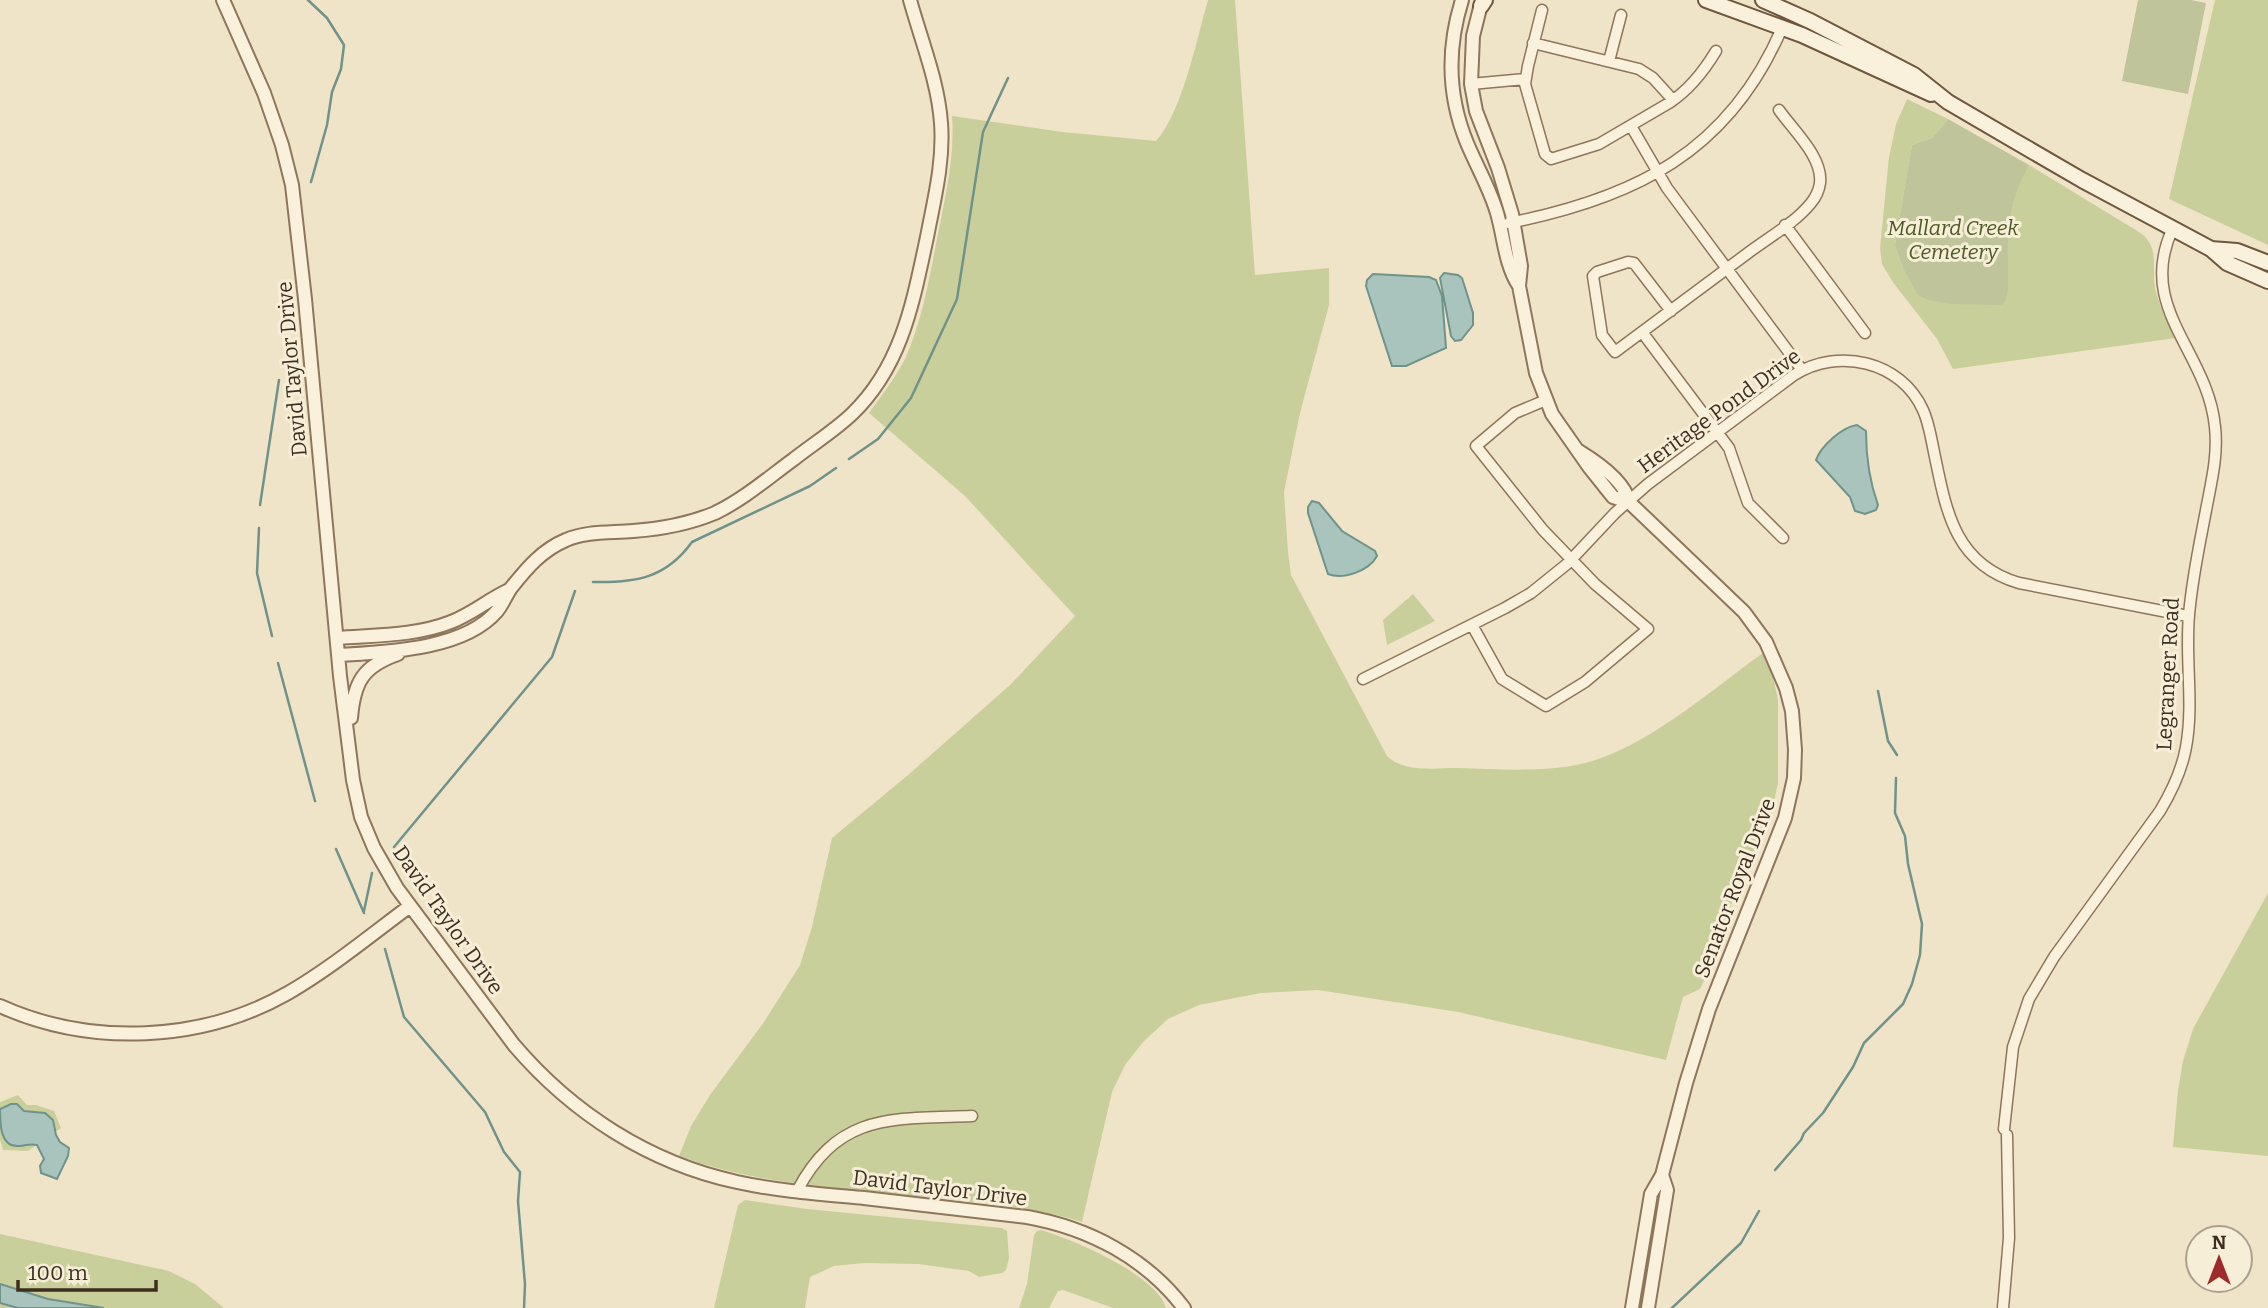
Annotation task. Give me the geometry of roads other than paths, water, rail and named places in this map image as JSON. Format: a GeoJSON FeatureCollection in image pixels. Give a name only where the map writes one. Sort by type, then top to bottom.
{"type":"FeatureCollection","features":[{"type":"Feature","properties":{"kind":"main road"},"geometry":{"type":"LineString","coordinates":[[1706,0],[1854,58],[1948,102],[2081,180],[2211,249],[2227,263],[2268,281]]}},
{"type":"Feature","properties":{"kind":"main road"},"geometry":{"type":"LineString","coordinates":[[1763,0],[1914,75],[1948,102]]}},
{"type":"Feature","properties":{"kind":"main road"},"geometry":{"type":"LineString","coordinates":[[2211,249],[2237,251],[2268,263]]}},
{"type":"Feature","properties":{"kind":"street","name":"David Taylor Drive"},"geometry":{"type":"LineString","coordinates":[[223,0],[264,93],[292,183],[338,655],[356,799],[365,830],[378,857],[410,906],[514,1045],[549,1082],[583,1111],[642,1148],[681,1165],[733,1181],[797,1191],[1027,1217],[1063,1225],[1099,1239],[1132,1259],[1159,1280],[1184,1308]]}},
{"type":"Feature","properties":{"kind":"street"},"geometry":{"type":"LineString","coordinates":[[338,655],[391,651],[454,638],[482,624],[499,609],[509,590],[540,555],[570,538],[586,534],[670,527],[699,519],[728,506],[842,423],[863,403],[878,384],[895,354],[909,318],[942,151],[938,101],[910,0]]}},
{"type":"Feature","properties":{"kind":"street"},"geometry":{"type":"LineString","coordinates":[[1462,0],[1455,23],[1451,56],[1452,90],[1460,123],[1492,199],[1510,267],[1519,286]]}},
{"type":"Feature","properties":{"kind":"street"},"geometry":{"type":"LineString","coordinates":[[1483,2],[1471,50],[1471,84],[1476,111],[1502,178],[1514,222],[1521,266],[1519,286]]}},
{"type":"Feature","properties":{"kind":"street"},"geometry":{"type":"LineString","coordinates":[[1542,10],[1525,79],[1527,95],[1548,159],[1599,144],[1673,100],[1705,69],[1716,51]]}},
{"type":"Feature","properties":{"kind":"street"},"geometry":{"type":"LineString","coordinates":[[1609,61],[1620,15]]}},
{"type":"Feature","properties":{"kind":"street"},"geometry":{"type":"LineString","coordinates":[[1500,225],[1613,195],[1658,174],[1696,146],[1734,109],[1765,64],[1782,28]]}},
{"type":"Feature","properties":{"kind":"street"},"geometry":{"type":"LineString","coordinates":[[1534,43],[1644,71],[1673,100]]}},
{"type":"Feature","properties":{"kind":"street"},"geometry":{"type":"LineString","coordinates":[[1471,84],[1525,79]]}},
{"type":"Feature","properties":{"kind":"street"},"geometry":{"type":"LineString","coordinates":[[1671,311],[1634,263],[1628,262],[1595,274],[1592,281],[1602,335],[1615,352],[1671,311],[1785,225],[1814,200],[1819,189],[1820,176],[1813,157],[1779,110]]}},
{"type":"Feature","properties":{"kind":"street"},"geometry":{"type":"LineString","coordinates":[[1631,126],[1658,174],[1802,370]]}},
{"type":"Feature","properties":{"kind":"street"},"geometry":{"type":"LineString","coordinates":[[1785,225],[1865,332]]}},
{"type":"Feature","properties":{"kind":"street","name":"Legranger Road"},"geometry":{"type":"LineString","coordinates":[[2003,1308],[2009,1238],[2006,1132],[2013,1047],[2029,999],[2058,951],[2156,817],[2173,789],[2182,763],[2189,721],[2188,617],[2195,564],[2214,469],[2216,440],[2213,407],[2207,388],[2173,321],[2162,291],[2162,259],[2173,228]]}},
{"type":"Feature","properties":{"kind":"street","name":"Senator Royal Drive"},"geometry":{"type":"LineString","coordinates":[[1519,286],[1536,373],[1560,426],[1579,451],[1622,487],[1629,502],[1736,604],[1758,631],[1772,652],[1792,711],[1795,739],[1794,778],[1785,818],[1702,1031],[1662,1175],[1651,1194],[1632,1308]]}},
{"type":"Feature","properties":{"kind":"street"},"geometry":{"type":"LineString","coordinates":[[1642,332],[1733,456],[1748,503],[1783,538]]}},
{"type":"Feature","properties":{"kind":"street","name":"Heritage Pond Drive"},"geometry":{"type":"LineString","coordinates":[[1363,679],[1531,593],[1571,560],[1615,513],[1717,432],[1802,370],[1821,362],[1852,360],[1882,369],[1908,388],[1920,403],[1927,420],[1951,523],[1968,550],[1991,571],[2020,583],[2188,617]]}},
{"type":"Feature","properties":{"kind":"street"},"geometry":{"type":"LineString","coordinates":[[1472,625],[1495,669],[1506,682],[1546,706],[1612,661],[1648,629],[1602,591],[1571,560],[1543,530],[1476,446],[1515,413],[1546,400]]}},
{"type":"Feature","properties":{"kind":"street"},"geometry":{"type":"LineString","coordinates":[[337,638],[440,626],[461,618],[509,590]]}},
{"type":"Feature","properties":{"kind":"street"},"geometry":{"type":"LineString","coordinates":[[350,746],[353,699],[362,676],[384,659],[426,645]]}},
{"type":"Feature","properties":{"kind":"street"},"geometry":{"type":"LineString","coordinates":[[0,1006],[38,1020],[93,1032],[141,1034],[184,1030],[213,1023],[245,1013],[289,993],[410,906]]}},
{"type":"Feature","properties":{"kind":"street"},"geometry":{"type":"LineString","coordinates":[[797,1191],[822,1152],[860,1129],[891,1120],[972,1116]]}},
{"type":"Feature","properties":{"kind":"street","name":"Senator Royal Drive"},"geometry":{"type":"LineString","coordinates":[[1648,1308],[1667,1190],[1662,1175]]}},
{"type":"Feature","properties":{"kind":"water"},"geometry":{"type":"Polygon","coordinates":[[[1444,273],[1462,278],[1473,313],[1473,325],[1461,340],[1455,341],[1451,336],[1440,278],[1444,273]]]}},
{"type":"Feature","properties":{"kind":"water"},"geometry":{"type":"Polygon","coordinates":[[[1373,274],[1429,277],[1436,280],[1442,296],[1446,348],[1406,366],[1392,366],[1366,286],[1367,280],[1373,274]]]}},
{"type":"Feature","properties":{"kind":"water"},"geometry":{"type":"Polygon","coordinates":[[[1857,425],[1866,431],[1869,469],[1878,505],[1876,510],[1865,514],[1855,511],[1850,497],[1816,460],[1833,438],[1845,429],[1857,425]]]}},
{"type":"Feature","properties":{"kind":"water"},"geometry":{"type":"Polygon","coordinates":[[[1312,501],[1319,503],[1342,531],[1375,551],[1377,556],[1368,566],[1348,575],[1328,574],[1308,513],[1312,501]]]}},
{"type":"Feature","properties":{"kind":"water"},"geometry":{"type":"Polygon","coordinates":[[[17,1104],[24,1111],[45,1113],[53,1120],[60,1142],[69,1148],[57,1179],[41,1173],[40,1166],[44,1159],[37,1145],[13,1146],[5,1139],[2,1134],[0,1109],[17,1104]]]}},
{"type":"Feature","properties":{"kind":"water"},"geometry":{"type":"Polygon","coordinates":[[[0,1284],[48,1299],[104,1308],[18,1308],[0,1303],[0,1284]]]}},
{"type":"Feature","properties":{"kind":"waterway"},"geometry":{"type":"LineString","coordinates":[[308,0],[327,18],[344,45],[341,69],[332,92],[327,125],[311,182]]}},
{"type":"Feature","properties":{"kind":"waterway"},"geometry":{"type":"LineString","coordinates":[[849,459],[878,439],[911,398],[957,299],[983,132],[1008,78]]}},
{"type":"Feature","properties":{"kind":"waterway"},"geometry":{"type":"LineString","coordinates":[[260,505],[279,380]]}},
{"type":"Feature","properties":{"kind":"waterway"},"geometry":{"type":"LineString","coordinates":[[593,582],[636,579],[661,571],[672,564],[692,542],[810,486],[836,468]]}},
{"type":"Feature","properties":{"kind":"waterway"},"geometry":{"type":"LineString","coordinates":[[259,528],[257,573],[272,636]]}},
{"type":"Feature","properties":{"kind":"waterway"},"geometry":{"type":"LineString","coordinates":[[394,847],[552,657],[575,591]]}},
{"type":"Feature","properties":{"kind":"waterway"},"geometry":{"type":"LineString","coordinates":[[278,663],[315,801]]}},
{"type":"Feature","properties":{"kind":"waterway"},"geometry":{"type":"LineString","coordinates":[[1878,691],[1888,741],[1897,755]]}},
{"type":"Feature","properties":{"kind":"waterway"},"geometry":{"type":"LineString","coordinates":[[1775,1170],[1823,1113],[1853,1067],[1864,1043],[1903,1004],[1912,984],[1920,955],[1922,924],[1908,864],[1905,836],[1895,813],[1896,778]]}},
{"type":"Feature","properties":{"kind":"waterway"},"geometry":{"type":"LineString","coordinates":[[336,849],[364,913]]}},
{"type":"Feature","properties":{"kind":"waterway"},"geometry":{"type":"LineString","coordinates":[[364,911],[372,873]]}},
{"type":"Feature","properties":{"kind":"waterway"},"geometry":{"type":"LineString","coordinates":[[385,949],[404,1017],[485,1112],[504,1152],[520,1172],[518,1201],[525,1284],[524,1308]]}},
{"type":"Feature","properties":{"kind":"waterway"},"geometry":{"type":"LineString","coordinates":[[1672,1308],[1741,1243],[1759,1211]]}},
{"type":"Feature","properties":{"kind":"park label","name":"Mallard Creek Cemetery"},"geometry":{"type":"Point","coordinates":[1953,240]}}]}
